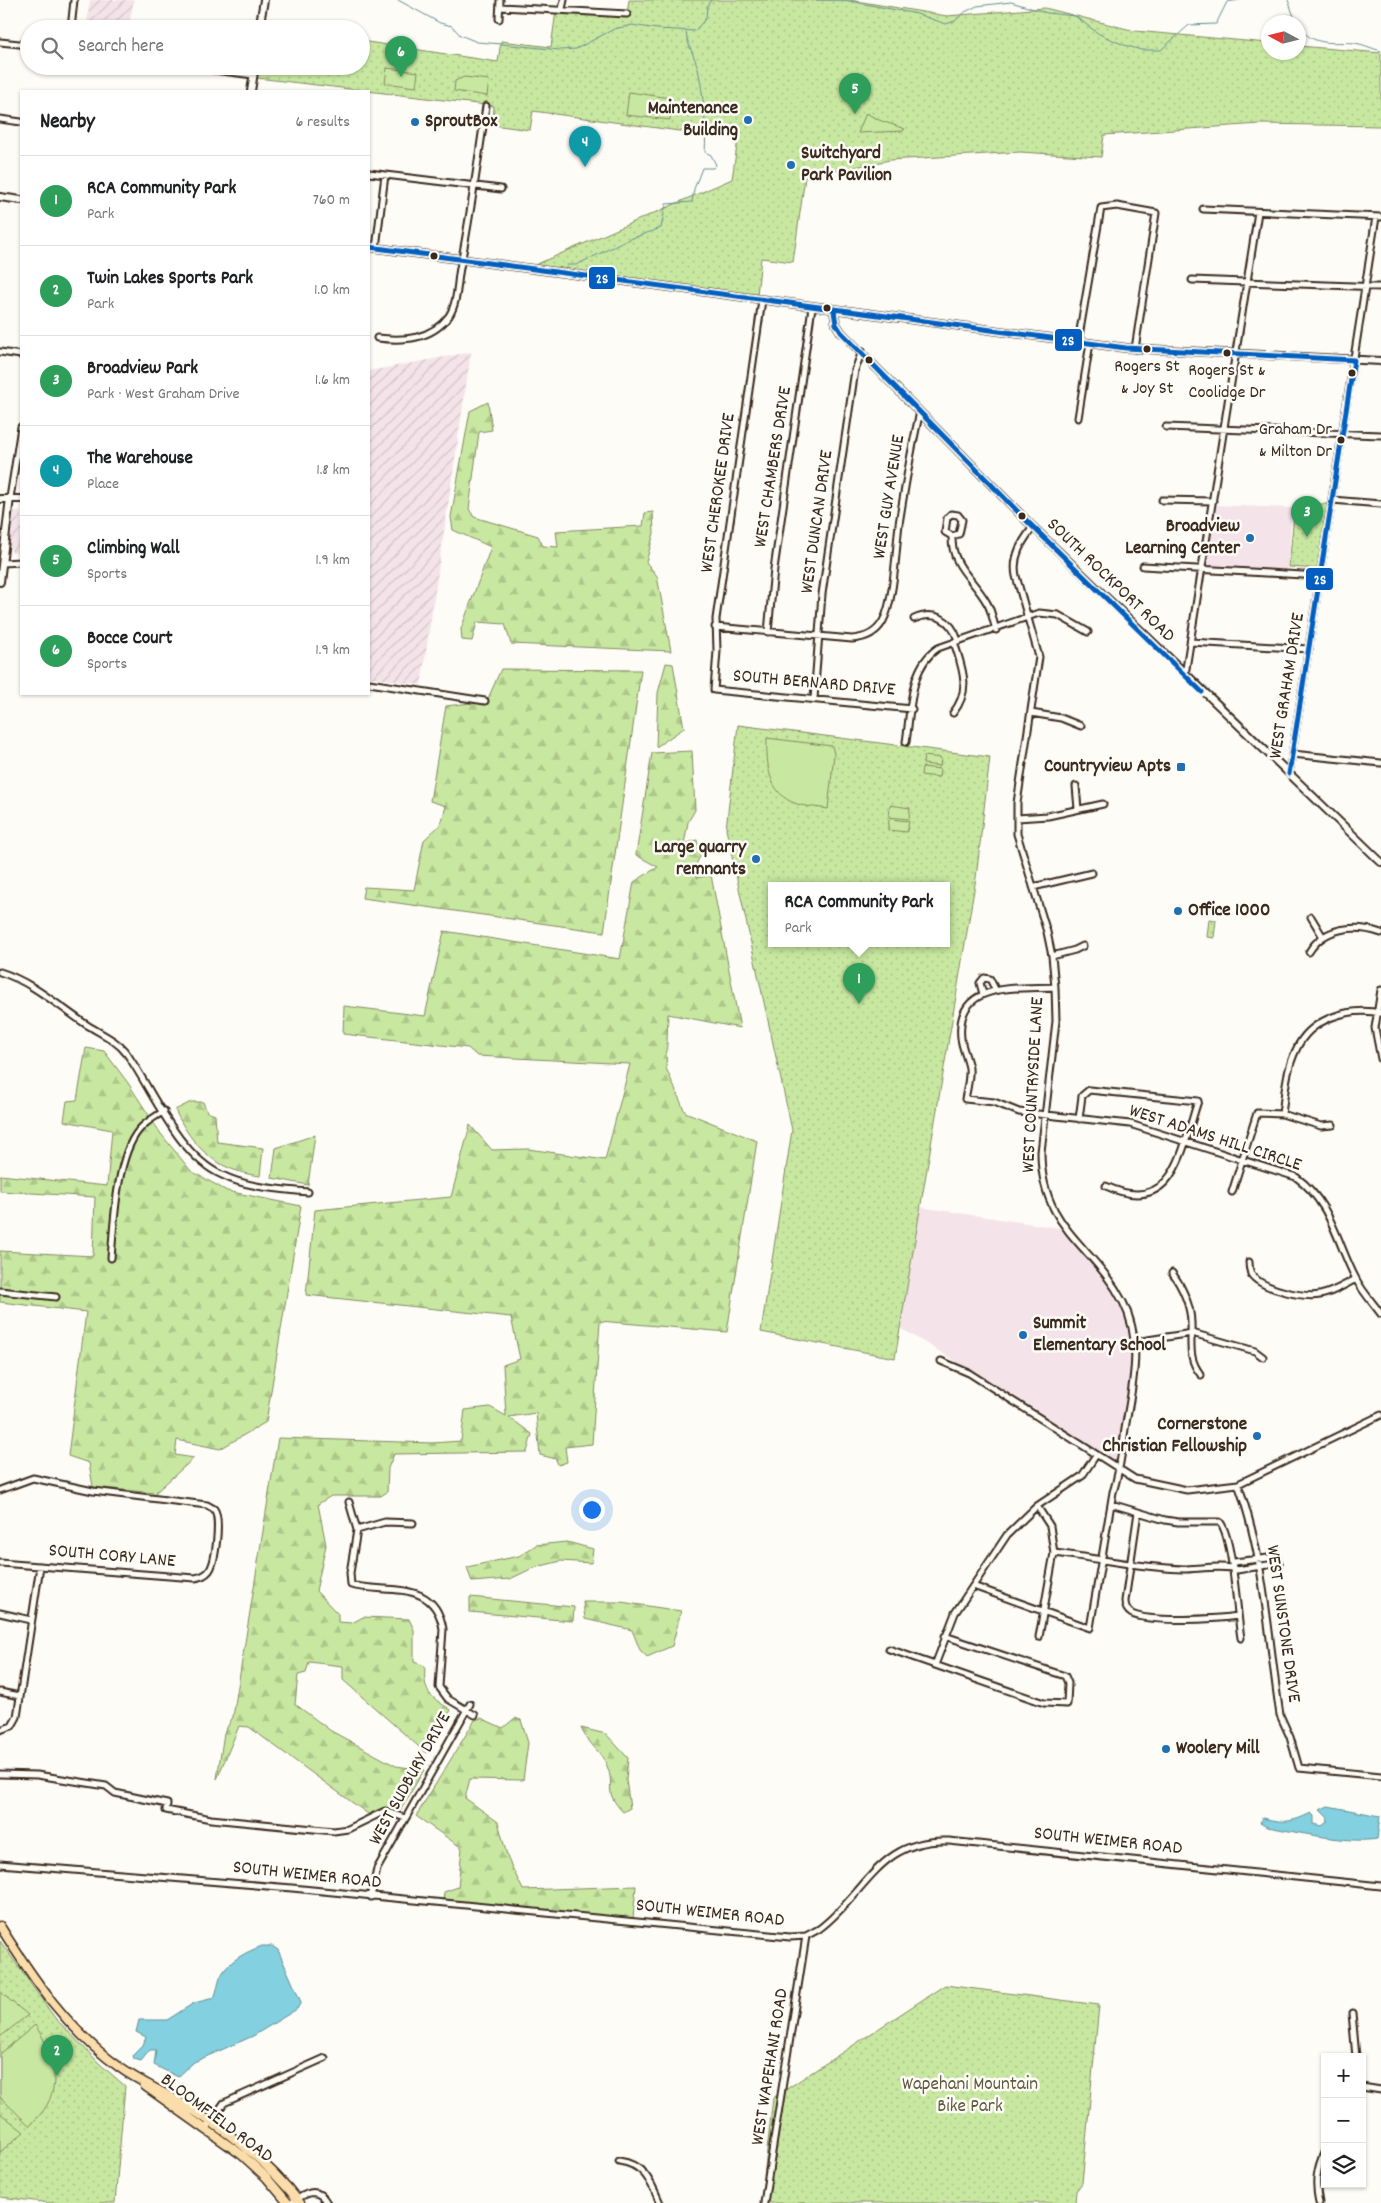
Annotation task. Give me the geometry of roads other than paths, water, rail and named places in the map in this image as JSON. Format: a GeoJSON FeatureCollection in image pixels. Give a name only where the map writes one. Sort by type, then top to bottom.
{"type":"FeatureCollection","features":[{"type":"Feature","properties":{"kind":"main road","name":"BLOOMFIELD ROAD"},"geometry":{"type":"LineString","coordinates":[[0,1926],[33,1977],[68,2021],[106,2057],[144,2084],[162,2092],[210,2122],[262,2160],[294,2202]]}},
{"type":"Feature","properties":{"kind":"main road","name":"BLOOMFIELD ROAD"},"geometry":{"type":"LineString","coordinates":[[144,2084],[146,2088],[250,2162],[294,2202]]}},
{"type":"Feature","properties":{"kind":"street"},"geometry":{"type":"LineString","coordinates":[[72,20],[74,0]]}},
{"type":"Feature","properties":{"kind":"street"},"geometry":{"type":"LineString","coordinates":[[261,20],[264,0]]}},
{"type":"Feature","properties":{"kind":"street"},"geometry":{"type":"LineString","coordinates":[[499,19],[500,0]]}},
{"type":"Feature","properties":{"kind":"street"},"geometry":{"type":"LineString","coordinates":[[562,9],[564,0]]}},
{"type":"Feature","properties":{"kind":"street"},"geometry":{"type":"LineString","coordinates":[[500,7],[627,14]]}},
{"type":"Feature","properties":{"kind":"street"},"geometry":{"type":"LineString","coordinates":[[0,42],[20,44]]}},
{"type":"Feature","properties":{"kind":"street"},"geometry":{"type":"LineString","coordinates":[[251,90],[253,75]]}},
{"type":"Feature","properties":{"kind":"street"},"geometry":{"type":"LineString","coordinates":[[377,338],[404,340],[422,336],[435,329],[449,315],[455,302],[486,106]]}},
{"type":"Feature","properties":{"kind":"street"},"geometry":{"type":"LineString","coordinates":[[0,119],[20,122]]}},
{"type":"Feature","properties":{"kind":"street"},"geometry":{"type":"LineString","coordinates":[[370,173],[501,189]]}},
{"type":"Feature","properties":{"kind":"street"},"geometry":{"type":"LineString","coordinates":[[385,175],[372,248],[834,311],[1135,349],[1381,361]]}},
{"type":"Feature","properties":{"kind":"street"},"geometry":{"type":"LineString","coordinates":[[0,197],[20,200]]}},
{"type":"Feature","properties":{"kind":"street"},"geometry":{"type":"LineString","coordinates":[[1078,342],[1101,208],[1117,206],[1156,213],[1135,349]]}},
{"type":"Feature","properties":{"kind":"street"},"geometry":{"type":"LineString","coordinates":[[1203,209],[1379,217]]}},
{"type":"Feature","properties":{"kind":"street"},"geometry":{"type":"LineString","coordinates":[[1185,675],[1258,212]]}},
{"type":"Feature","properties":{"kind":"street","name":"WEST GRAHAM DRIVE"},"geometry":{"type":"LineString","coordinates":[[1289,774],[1354,360],[1379,217]]}},
{"type":"Feature","properties":{"kind":"street"},"geometry":{"type":"LineString","coordinates":[[1192,280],[1381,287]]}},
{"type":"Feature","properties":{"kind":"street","name":"WEST CHEROKEE DRIVE"},"geometry":{"type":"LineString","coordinates":[[714,690],[717,651],[715,627],[762,300]]}},
{"type":"Feature","properties":{"kind":"street","name":"WEST CHAMBERS DRIVE"},"geometry":{"type":"LineString","coordinates":[[768,632],[777,543],[812,308]]}},
{"type":"Feature","properties":{"kind":"street","name":"SOUTH ROCKPORT ROAD"},"geometry":{"type":"LineString","coordinates":[[834,311],[838,328],[1032,526],[1381,862]]}},
{"type":"Feature","properties":{"kind":"street"},"geometry":{"type":"LineString","coordinates":[[1078,418],[1090,343]]}},
{"type":"Feature","properties":{"kind":"street","name":"WEST DUNCAN DRIVE"},"geometry":{"type":"LineString","coordinates":[[814,699],[823,584],[855,370],[862,351]]}},
{"type":"Feature","properties":{"kind":"street"},"geometry":{"type":"LineString","coordinates":[[0,352],[20,355]]}},
{"type":"Feature","properties":{"kind":"street","name":"WEST GUY AVENUE"},"geometry":{"type":"LineString","coordinates":[[715,627],[852,639],[862,638],[873,633],[884,620],[891,588],[899,524],[921,411]]}},
{"type":"Feature","properties":{"kind":"street"},"geometry":{"type":"LineString","coordinates":[[1166,427],[1381,435]]}},
{"type":"Feature","properties":{"kind":"street"},"geometry":{"type":"LineString","coordinates":[[0,582],[20,433]]}},
{"type":"Feature","properties":{"kind":"street"},"geometry":{"type":"LineString","coordinates":[[0,499],[20,499]]}},
{"type":"Feature","properties":{"kind":"street"},"geometry":{"type":"LineString","coordinates":[[1162,500],[1213,501]]}},
{"type":"Feature","properties":{"kind":"street"},"geometry":{"type":"LineString","coordinates":[[1332,500],[1381,504]]}},
{"type":"Feature","properties":{"kind":"street"},"geometry":{"type":"LineString","coordinates":[[951,514],[958,515],[962,520],[959,534],[952,536],[948,535],[945,530],[946,518],[951,514]]}},
{"type":"Feature","properties":{"kind":"street","name":"WEST COUNTRYSIDE LANE"},"geometry":{"type":"LineString","coordinates":[[1032,526],[1019,548],[1015,568],[1038,657],[1017,818],[1022,854],[1048,932],[1055,987],[1056,1021],[1041,1162],[1043,1180],[1051,1205],[1064,1226],[1117,1292],[1131,1320],[1135,1342],[1134,1371],[1120,1471],[1111,1504],[1090,1628],[1044,1613]]}},
{"type":"Feature","properties":{"kind":"street"},"geometry":{"type":"LineString","coordinates":[[952,536],[956,562],[988,604],[996,630]]}},
{"type":"Feature","properties":{"kind":"street"},"geometry":{"type":"LineString","coordinates":[[2,562],[20,562]]}},
{"type":"Feature","properties":{"kind":"street"},"geometry":{"type":"LineString","coordinates":[[1143,566],[1202,571],[1320,576]]}},
{"type":"Feature","properties":{"kind":"street"},"geometry":{"type":"LineString","coordinates":[[906,742],[917,675],[922,664],[933,652],[956,641],[996,630],[1039,613],[1054,614],[1068,619],[1088,632]]}},
{"type":"Feature","properties":{"kind":"street"},"geometry":{"type":"LineString","coordinates":[[914,619],[926,615],[941,618],[951,626],[964,673],[965,688],[961,702],[953,713]]}},
{"type":"Feature","properties":{"kind":"street"},"geometry":{"type":"LineString","coordinates":[[1191,642],[1308,649]]}},
{"type":"Feature","properties":{"kind":"street"},"geometry":{"type":"LineString","coordinates":[[370,683],[485,701]]}},
{"type":"Feature","properties":{"kind":"street","name":"SOUTH BERNARD DRIVE"},"geometry":{"type":"LineString","coordinates":[[714,690],[912,709]]}},
{"type":"Feature","properties":{"kind":"street"},"geometry":{"type":"LineString","coordinates":[[1031,713],[1061,718],[1081,726]]}},
{"type":"Feature","properties":{"kind":"street"},"geometry":{"type":"LineString","coordinates":[[1292,754],[1381,763]]}},
{"type":"Feature","properties":{"kind":"street"},"geometry":{"type":"LineString","coordinates":[[1076,786],[1078,810]]}},
{"type":"Feature","properties":{"kind":"street"},"geometry":{"type":"LineString","coordinates":[[1017,818],[1048,816],[1103,804]]}},
{"type":"Feature","properties":{"kind":"street"},"geometry":{"type":"LineString","coordinates":[[1033,886],[1092,873]]}},
{"type":"Feature","properties":{"kind":"street"},"geometry":{"type":"LineString","coordinates":[[1311,917],[1323,936]]}},
{"type":"Feature","properties":{"kind":"street"},"geometry":{"type":"LineString","coordinates":[[1309,952],[1323,936],[1339,930],[1358,927],[1381,933]]}},
{"type":"Feature","properties":{"kind":"street"},"geometry":{"type":"LineString","coordinates":[[1052,956],[1083,946]]}},
{"type":"Feature","properties":{"kind":"street"},"geometry":{"type":"LineString","coordinates":[[0,972],[42,992],[90,1027],[112,1039],[125,1052],[181,1140],[194,1154],[221,1175],[242,1183],[308,1192]]}},
{"type":"Feature","properties":{"kind":"street"},"geometry":{"type":"LineString","coordinates":[[995,989],[992,981],[984,978],[980,983],[983,994],[995,989],[1055,987]]}},
{"type":"Feature","properties":{"kind":"street"},"geometry":{"type":"LineString","coordinates":[[1381,990],[1375,1035],[1381,1059]]}},
{"type":"Feature","properties":{"kind":"street","name":"WEST ADAMS HILL CIRCLE"},"geometry":{"type":"LineString","coordinates":[[983,994],[969,1006],[961,1026],[961,1040],[969,1071],[965,1099],[994,1102],[1015,1112],[1130,1124],[1296,1177],[1308,1185],[1321,1201],[1356,1279],[1380,1311]]}},
{"type":"Feature","properties":{"kind":"street"},"geometry":{"type":"LineString","coordinates":[[1282,1114],[1289,1069],[1296,1048],[1313,1028],[1336,1014],[1361,1011],[1379,1013]]}},
{"type":"Feature","properties":{"kind":"street"},"geometry":{"type":"LineString","coordinates":[[1079,1119],[1082,1096],[1089,1090],[1198,1101],[1172,1176],[1159,1189],[1152,1192],[1129,1192],[1106,1186]]}},
{"type":"Feature","properties":{"kind":"street"},"geometry":{"type":"LineString","coordinates":[[111,1258],[117,1198],[130,1145],[140,1128],[164,1111]]}},
{"type":"Feature","properties":{"kind":"street"},"geometry":{"type":"LineString","coordinates":[[1232,1192],[1252,1123],[1257,1113],[1282,1114],[1321,1126],[1333,1125]]}},
{"type":"Feature","properties":{"kind":"street"},"geometry":{"type":"LineString","coordinates":[[1249,1262],[1251,1273],[1257,1280],[1269,1286],[1301,1296],[1322,1295],[1356,1279]]}},
{"type":"Feature","properties":{"kind":"street"},"geometry":{"type":"LineString","coordinates":[[1172,1273],[1180,1282],[1190,1311],[1192,1363],[1201,1375]]}},
{"type":"Feature","properties":{"kind":"street"},"geometry":{"type":"LineString","coordinates":[[0,1291],[56,1297]]}},
{"type":"Feature","properties":{"kind":"street"},"geometry":{"type":"LineString","coordinates":[[1135,1342],[1192,1333],[1255,1351],[1263,1357]]}},
{"type":"Feature","properties":{"kind":"street"},"geometry":{"type":"LineString","coordinates":[[941,1361],[970,1373],[1135,1479],[1151,1484],[1188,1490],[1238,1484],[1381,1415]]}},
{"type":"Feature","properties":{"kind":"street"},"geometry":{"type":"LineString","coordinates":[[934,1665],[955,1614],[1007,1535],[1037,1506],[1082,1476],[1096,1455]]}},
{"type":"Feature","properties":{"kind":"street","name":"SOUTH CORY LANE"},"geometry":{"type":"LineString","coordinates":[[0,1490],[33,1478],[93,1491],[207,1505],[214,1509],[218,1519],[212,1562],[209,1571],[203,1576],[191,1578],[0,1563]]}},
{"type":"Feature","properties":{"kind":"street","name":"WEST SUNSTONE DRIVE"},"geometry":{"type":"LineString","coordinates":[[1238,1484],[1251,1522],[1260,1566],[1280,1715],[1290,1737],[1299,1768],[1381,1776]]}},
{"type":"Feature","properties":{"kind":"street"},"geometry":{"type":"LineString","coordinates":[[349,1502],[357,1530],[350,1573],[351,1584],[363,1588],[405,1589],[433,1605],[442,1620],[443,1629],[440,1687],[448,1699],[476,1715]]}},
{"type":"Feature","properties":{"kind":"street"},"geometry":{"type":"LineString","coordinates":[[1111,1504],[1178,1522],[1220,1522],[1224,1527],[1241,1638]]}},
{"type":"Feature","properties":{"kind":"street"},"geometry":{"type":"LineString","coordinates":[[1037,1506],[1050,1526],[1054,1553],[1039,1637]]}},
{"type":"Feature","properties":{"kind":"street"},"geometry":{"type":"LineString","coordinates":[[1138,1512],[1126,1607],[1134,1614],[1168,1619],[1197,1620],[1238,1616]]}},
{"type":"Feature","properties":{"kind":"street"},"geometry":{"type":"LineString","coordinates":[[357,1530],[385,1522],[414,1523]]}},
{"type":"Feature","properties":{"kind":"street"},"geometry":{"type":"LineString","coordinates":[[1054,1553],[1164,1568],[1202,1569],[1231,1567],[1236,1570],[1260,1566],[1278,1560],[1234,1562],[1231,1567]]}},
{"type":"Feature","properties":{"kind":"street"},"geometry":{"type":"LineString","coordinates":[[0,1730],[12,1726],[17,1720],[40,1566]]}},
{"type":"Feature","properties":{"kind":"street"},"geometry":{"type":"LineString","coordinates":[[972,1586],[1044,1613]]}},
{"type":"Feature","properties":{"kind":"street"},"geometry":{"type":"LineString","coordinates":[[0,1613],[31,1620]]}},
{"type":"Feature","properties":{"kind":"street"},"geometry":{"type":"LineString","coordinates":[[889,1648],[1037,1701],[1067,1704],[1068,1683],[1065,1676],[945,1636]]}},
{"type":"Feature","properties":{"kind":"street"},"geometry":{"type":"LineString","coordinates":[[0,1692],[20,1696]]}},
{"type":"Feature","properties":{"kind":"street","name":"WEST SUDBURY DRIVE"},"geometry":{"type":"LineString","coordinates":[[371,1897],[377,1869],[470,1704]]}},
{"type":"Feature","properties":{"kind":"street"},"geometry":{"type":"LineString","coordinates":[[0,1774],[37,1775],[106,1786],[115,1793],[167,1804],[166,1810],[211,1819],[334,1831],[348,1829],[384,1811],[405,1818]]}},
{"type":"Feature","properties":{"kind":"street","name":"SOUTH WEIMER ROAD"},"geometry":{"type":"LineString","coordinates":[[0,1864],[292,1888],[785,1937],[806,1936],[824,1925],[890,1857],[908,1847],[926,1841],[959,1842],[1381,1886]]}},
{"type":"Feature","properties":{"kind":"street","name":"WEST WAPEHANI ROAD"},"geometry":{"type":"LineString","coordinates":[[764,2203],[806,1936]]}},
{"type":"Feature","properties":{"kind":"street"},"geometry":{"type":"LineString","coordinates":[[1352,2014],[1356,2053]]}},
{"type":"Feature","properties":{"kind":"street"},"geometry":{"type":"LineString","coordinates":[[205,2129],[224,2103],[325,2058]]}},
{"type":"Feature","properties":{"kind":"street"},"geometry":{"type":"LineString","coordinates":[[1366,2088],[1381,2090]]}},
{"type":"Feature","properties":{"kind":"street"},"geometry":{"type":"LineString","coordinates":[[1319,2203],[1316,2178],[1321,2159]]}},
{"type":"Feature","properties":{"kind":"street"},"geometry":{"type":"LineString","coordinates":[[619,2161],[631,2163],[643,2171],[660,2203]]}},
{"type":"Feature","properties":{"kind":"street"},"geometry":{"type":"LineString","coordinates":[[294,2202],[314,2192],[323,2196],[327,2203]]}},
{"type":"Feature","properties":{"kind":"water"},"geometry":{"type":"Polygon","coordinates":[[[1328,1806],[1380,1816],[1377,1839],[1352,1840],[1322,1837],[1267,1827],[1260,1823],[1262,1818],[1287,1821],[1298,1819],[1311,1813],[1314,1816],[1314,1824],[1322,1826],[1327,1822],[1328,1818],[1320,1810],[1328,1806]]]}},
{"type":"Feature","properties":{"kind":"water"},"geometry":{"type":"Polygon","coordinates":[[[262,1946],[272,1946],[278,1950],[301,2002],[297,2009],[253,2036],[194,2062],[178,2077],[154,2065],[156,2050],[150,2050],[141,2061],[134,2059],[133,2055],[143,2045],[146,2037],[136,2032],[139,2020],[167,2020],[194,2003],[214,1998],[220,1978],[227,1967],[244,1954],[262,1946]]]}},
{"type":"Feature","properties":{"kind":"waterway"},"geometry":{"type":"LineString","coordinates":[[398,0],[440,23],[452,26],[460,35],[477,42],[560,50],[576,49],[614,29],[632,25],[657,29],[695,31],[706,18],[707,6],[711,0]]}},
{"type":"Feature","properties":{"kind":"waterway"},"geometry":{"type":"LineString","coordinates":[[811,0],[844,0],[917,14],[946,24],[955,21],[965,12],[977,6],[1011,2],[1047,13],[1075,16],[1099,34],[1141,50],[1161,50],[1189,25],[1216,24],[1227,2],[1239,0]]}},
{"type":"Feature","properties":{"kind":"waterway"},"geometry":{"type":"LineString","coordinates":[[1288,0],[1293,15]]}},
{"type":"Feature","properties":{"kind":"waterway"},"geometry":{"type":"LineString","coordinates":[[567,265],[576,265],[630,239],[661,228],[666,204],[692,202],[694,189],[702,168],[713,168],[716,165],[711,155],[705,152],[705,122],[698,69],[686,32]]}},
{"type":"Feature","properties":{"kind":"waterway"},"geometry":{"type":"LineString","coordinates":[[1306,34],[1317,41],[1355,43],[1381,51]]}},
{"type":"Feature","properties":{"kind":"place","name":"Bocce Court"},"geometry":{"type":"Point","coordinates":[401,77]}},
{"type":"Feature","properties":{"kind":"place","name":"Climbing Wall"},"geometry":{"type":"Point","coordinates":[855,114]}},
{"type":"Feature","properties":{"kind":"place","name":"Maintenance Building"},"geometry":{"type":"Point","coordinates":[748,120]}},
{"type":"Feature","properties":{"kind":"place","name":"SproutBox"},"geometry":{"type":"Point","coordinates":[415,122]}},
{"type":"Feature","properties":{"kind":"place","name":"Switchyard Park Pavilion"},"geometry":{"type":"Point","coordinates":[791,165]}},
{"type":"Feature","properties":{"kind":"place","name":"The Warehouse"},"geometry":{"type":"Point","coordinates":[585,167]}},
{"type":"Feature","properties":{"kind":"place","name":"Rogers St & Joy St"},"geometry":{"type":"Point","coordinates":[1147,349]}},
{"type":"Feature","properties":{"kind":"place","name":"Rogers St & Coolidge Dr"},"geometry":{"type":"Point","coordinates":[1227,353]}},
{"type":"Feature","properties":{"kind":"place","name":"Graham Dr & Milton Dr"},"geometry":{"type":"Point","coordinates":[1341,440]}},
{"type":"Feature","properties":{"kind":"place","name":"Broadview Park"},"geometry":{"type":"Point","coordinates":[1307,537]}},
{"type":"Feature","properties":{"kind":"place","name":"Broadview Learning Center"},"geometry":{"type":"Point","coordinates":[1250,538]}},
{"type":"Feature","properties":{"kind":"place","name":"Countryview Apts"},"geometry":{"type":"Point","coordinates":[1181,767]}},
{"type":"Feature","properties":{"kind":"place","name":"Large quarry remnants"},"geometry":{"type":"Point","coordinates":[756,859]}},
{"type":"Feature","properties":{"kind":"place","name":"Office 1000"},"geometry":{"type":"Point","coordinates":[1178,911]}},
{"type":"Feature","properties":{"kind":"place","name":"RCA Community Park"},"geometry":{"type":"Point","coordinates":[859,1004]}},
{"type":"Feature","properties":{"kind":"place","name":"Summit Elementary School"},"geometry":{"type":"Point","coordinates":[1023,1335]}},
{"type":"Feature","properties":{"kind":"place","name":"Cornerstone Christian Fellowship"},"geometry":{"type":"Point","coordinates":[1257,1436]}},
{"type":"Feature","properties":{"kind":"place","name":"Woolery Mill"},"geometry":{"type":"Point","coordinates":[1166,1749]}},
{"type":"Feature","properties":{"kind":"place","name":"Twin Lakes Sports Park"},"geometry":{"type":"Point","coordinates":[57,2076]}},
{"type":"Feature","properties":{"kind":"park label","name":"Wapehani Mountain Bike Park"},"geometry":{"type":"Point","coordinates":[970,2096]}}]}
